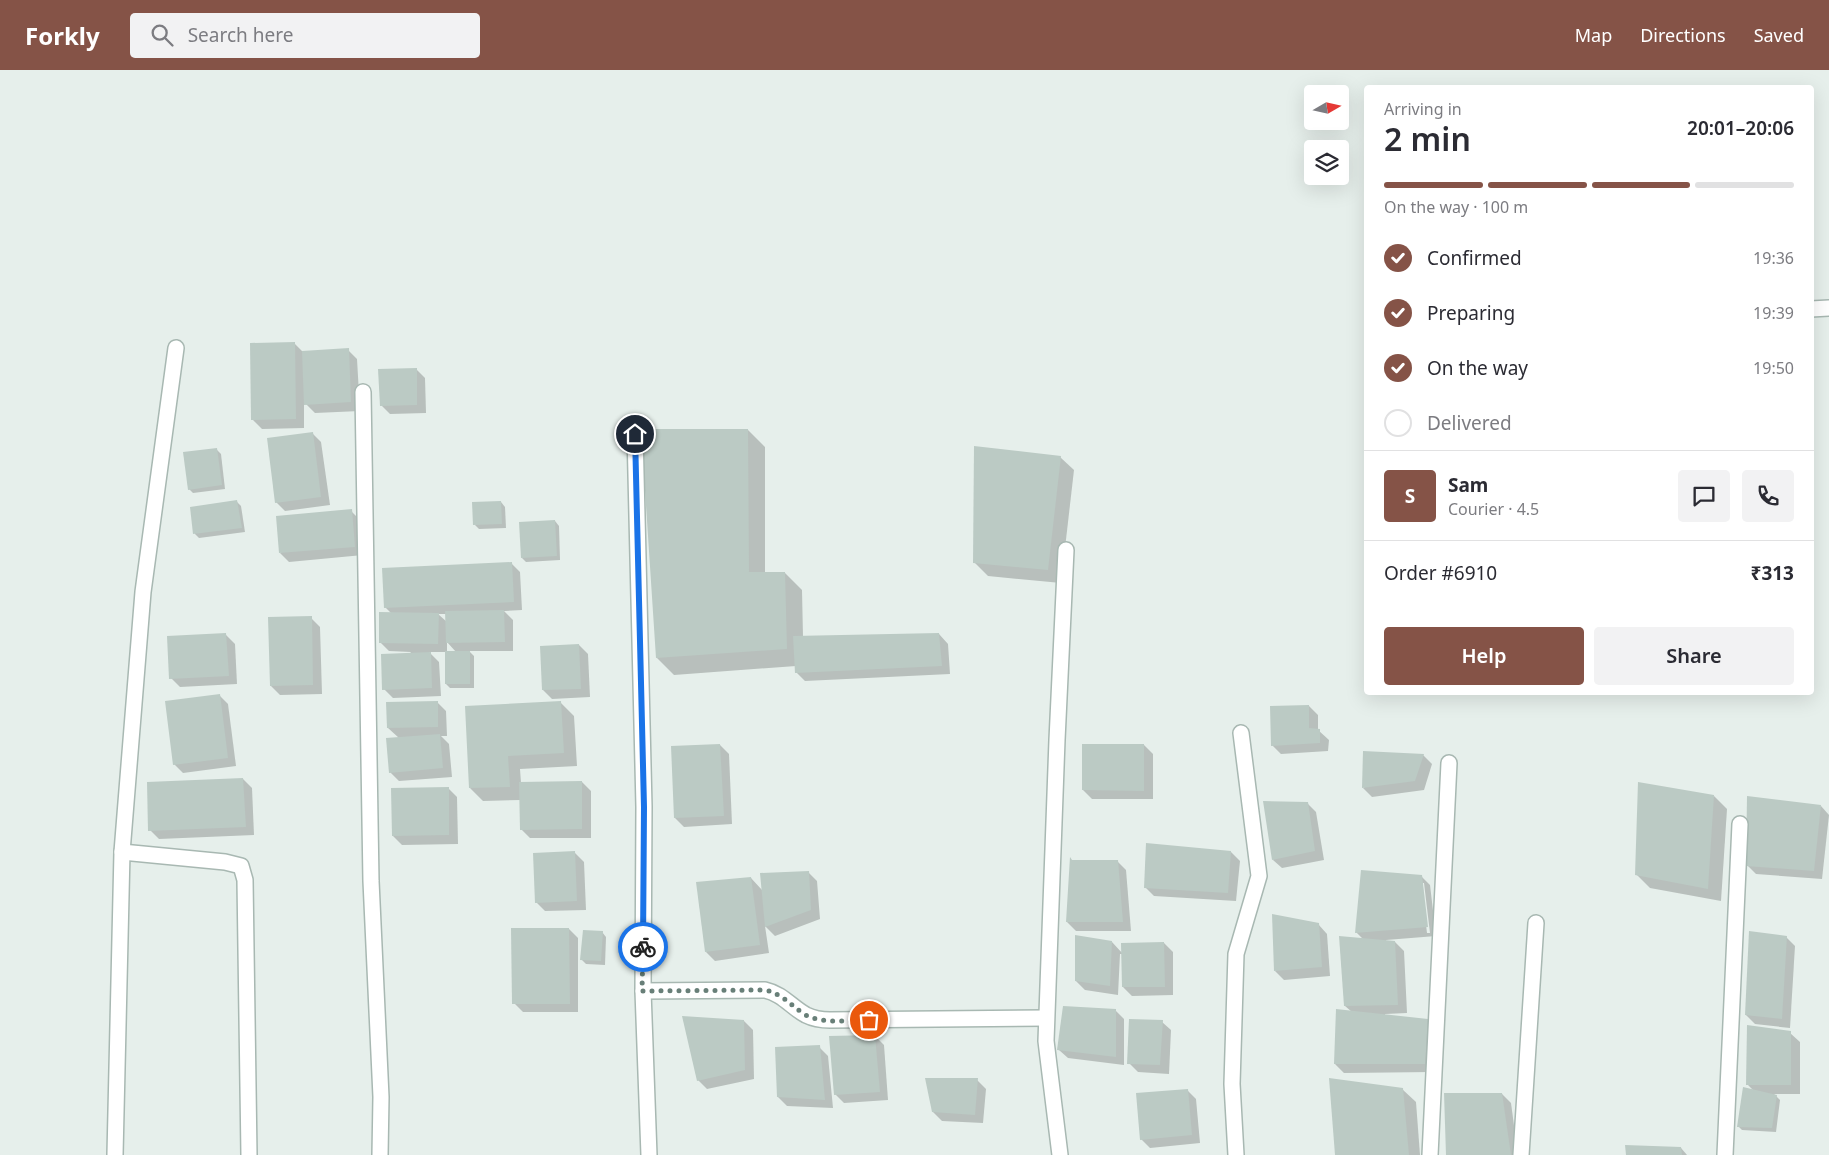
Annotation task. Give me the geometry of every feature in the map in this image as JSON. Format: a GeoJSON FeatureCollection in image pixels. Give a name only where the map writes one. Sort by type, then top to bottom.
{"type":"FeatureCollection","features":[{"type":"Feature","properties":{"kind":"street"},"geometry":{"type":"LineString","coordinates":[[1814,308],[1829,308]]}},
{"type":"Feature","properties":{"kind":"street"},"geometry":{"type":"LineString","coordinates":[[115,1155],[122,852],[143,592],[176,348]]}},
{"type":"Feature","properties":{"kind":"street"},"geometry":{"type":"LineString","coordinates":[[363,392],[370,881],[381,1097],[380,1155]]}},
{"type":"Feature","properties":{"kind":"street"},"geometry":{"type":"LineString","coordinates":[[635,434],[644,807],[642,991],[649,1155]]}},
{"type":"Feature","properties":{"kind":"street"},"geometry":{"type":"LineString","coordinates":[[1060,1155],[1046,1041],[1046,1018],[1066,550]]}},
{"type":"Feature","properties":{"kind":"street"},"geometry":{"type":"LineString","coordinates":[[1236,1155],[1232,1084],[1236,954],[1259,876],[1241,734]]}},
{"type":"Feature","properties":{"kind":"street"},"geometry":{"type":"LineString","coordinates":[[1430,1155],[1449,763]]}},
{"type":"Feature","properties":{"kind":"street"},"geometry":{"type":"LineString","coordinates":[[1725,1155],[1740,824]]}},
{"type":"Feature","properties":{"kind":"street"},"geometry":{"type":"LineString","coordinates":[[122,852],[225,862],[241,866],[245,880],[249,1155]]}},
{"type":"Feature","properties":{"kind":"street"},"geometry":{"type":"LineString","coordinates":[[1521,1155],[1536,923]]}},
{"type":"Feature","properties":{"kind":"street"},"geometry":{"type":"LineString","coordinates":[[642,991],[765,990],[776,992],[806,1015],[816,1019],[830,1020],[1046,1018]]}},
{"type":"Feature","properties":{"kind":"building"},"geometry":{"type":"Polygon","coordinates":[[[295,342],[296,419],[251,420],[250,343],[295,342]]]}},
{"type":"Feature","properties":{"kind":"building"},"geometry":{"type":"Polygon","coordinates":[[[349,348],[351,402],[304,405],[302,351],[349,348]]]}},
{"type":"Feature","properties":{"kind":"building"},"geometry":{"type":"Polygon","coordinates":[[[417,368],[417,405],[380,406],[378,369],[417,368]]]}},
{"type":"Feature","properties":{"kind":"building"},"geometry":{"type":"Polygon","coordinates":[[[641,429],[748,429],[749,572],[785,572],[787,649],[656,658],[641,429]]]}},
{"type":"Feature","properties":{"kind":"building"},"geometry":{"type":"Polygon","coordinates":[[[313,432],[321,497],[275,503],[267,438],[313,432]]]}},
{"type":"Feature","properties":{"kind":"building"},"geometry":{"type":"Polygon","coordinates":[[[974,446],[1061,456],[1048,570],[973,563],[974,446]]]}},
{"type":"Feature","properties":{"kind":"building"},"geometry":{"type":"Polygon","coordinates":[[[217,448],[222,485],[188,490],[183,452],[217,448]]]}},
{"type":"Feature","properties":{"kind":"building"},"geometry":{"type":"Polygon","coordinates":[[[237,500],[242,528],[193,534],[190,507],[237,500]]]}},
{"type":"Feature","properties":{"kind":"building"},"geometry":{"type":"Polygon","coordinates":[[[501,501],[502,524],[473,525],[472,502],[501,501]]]}},
{"type":"Feature","properties":{"kind":"building"},"geometry":{"type":"Polygon","coordinates":[[[352,509],[355,547],[279,553],[276,516],[352,509]]]}},
{"type":"Feature","properties":{"kind":"building"},"geometry":{"type":"Polygon","coordinates":[[[555,520],[557,556],[521,558],[519,522],[555,520]]]}},
{"type":"Feature","properties":{"kind":"building"},"geometry":{"type":"Polygon","coordinates":[[[512,562],[514,602],[384,608],[382,568],[512,562]]]}},
{"type":"Feature","properties":{"kind":"building"},"geometry":{"type":"Polygon","coordinates":[[[504,610],[505,642],[446,643],[445,611],[504,610]]]}},
{"type":"Feature","properties":{"kind":"building"},"geometry":{"type":"Polygon","coordinates":[[[379,612],[439,613],[438,644],[379,643],[379,612]]]}},
{"type":"Feature","properties":{"kind":"building"},"geometry":{"type":"Polygon","coordinates":[[[312,616],[313,685],[270,686],[268,617],[312,616]]]}},
{"type":"Feature","properties":{"kind":"building"},"geometry":{"type":"Polygon","coordinates":[[[226,633],[229,676],[169,679],[167,636],[226,633]]]}},
{"type":"Feature","properties":{"kind":"building"},"geometry":{"type":"Polygon","coordinates":[[[939,633],[942,666],[795,673],[793,636],[939,633]]]}},
{"type":"Feature","properties":{"kind":"building"},"geometry":{"type":"Polygon","coordinates":[[[579,644],[581,689],[542,690],[540,646],[579,644]]]}},
{"type":"Feature","properties":{"kind":"building"},"geometry":{"type":"Polygon","coordinates":[[[445,651],[470,651],[470,684],[445,684],[445,651]]]}},
{"type":"Feature","properties":{"kind":"building"},"geometry":{"type":"Polygon","coordinates":[[[431,652],[432,688],[382,690],[381,654],[431,652]]]}},
{"type":"Feature","properties":{"kind":"building"},"geometry":{"type":"Polygon","coordinates":[[[220,694],[228,758],[173,765],[165,701],[220,694]]]}},
{"type":"Feature","properties":{"kind":"building"},"geometry":{"type":"Polygon","coordinates":[[[438,701],[438,727],[387,728],[386,702],[438,701]]]}},
{"type":"Feature","properties":{"kind":"building"},"geometry":{"type":"Polygon","coordinates":[[[561,701],[564,753],[508,756],[510,787],[469,788],[465,706],[561,701]]]}},
{"type":"Feature","properties":{"kind":"building"},"geometry":{"type":"Polygon","coordinates":[[[1309,705],[1309,728],[1320,729],[1320,743],[1271,746],[1270,706],[1309,705]]]}},
{"type":"Feature","properties":{"kind":"building"},"geometry":{"type":"Polygon","coordinates":[[[440,734],[443,768],[389,773],[386,738],[440,734]]]}},
{"type":"Feature","properties":{"kind":"building"},"geometry":{"type":"Polygon","coordinates":[[[720,744],[724,816],[674,818],[671,746],[720,744]]]}},
{"type":"Feature","properties":{"kind":"building"},"geometry":{"type":"Polygon","coordinates":[[[1082,744],[1144,744],[1144,791],[1082,790],[1082,744]]]}},
{"type":"Feature","properties":{"kind":"building"},"geometry":{"type":"Polygon","coordinates":[[[1363,751],[1424,754],[1415,781],[1362,788],[1363,751]]]}},
{"type":"Feature","properties":{"kind":"building"},"geometry":{"type":"Polygon","coordinates":[[[243,778],[246,827],[148,831],[147,782],[243,778]]]}},
{"type":"Feature","properties":{"kind":"building"},"geometry":{"type":"Polygon","coordinates":[[[582,781],[582,829],[520,830],[519,782],[582,781]]]}},
{"type":"Feature","properties":{"kind":"building"},"geometry":{"type":"Polygon","coordinates":[[[1638,782],[1714,795],[1708,889],[1635,875],[1638,782]]]}},
{"type":"Feature","properties":{"kind":"building"},"geometry":{"type":"Polygon","coordinates":[[[449,787],[449,835],[392,836],[391,788],[449,787]]]}},
{"type":"Feature","properties":{"kind":"building"},"geometry":{"type":"Polygon","coordinates":[[[1747,796],[1821,805],[1814,871],[1746,866],[1747,796]]]}},
{"type":"Feature","properties":{"kind":"building"},"geometry":{"type":"Polygon","coordinates":[[[1263,801],[1308,802],[1315,851],[1272,860],[1263,801]]]}},
{"type":"Feature","properties":{"kind":"building"},"geometry":{"type":"Polygon","coordinates":[[[1146,843],[1231,851],[1228,893],[1144,888],[1146,843]]]}},
{"type":"Feature","properties":{"kind":"building"},"geometry":{"type":"Polygon","coordinates":[[[575,851],[577,901],[535,903],[533,853],[575,851]]]}},
{"type":"Feature","properties":{"kind":"building"},"geometry":{"type":"Polygon","coordinates":[[[1070,857],[1072,860],[1118,860],[1123,922],[1066,922],[1070,857]]]}},
{"type":"Feature","properties":{"kind":"building"},"geometry":{"type":"Polygon","coordinates":[[[1361,870],[1422,875],[1428,927],[1355,933],[1361,870]]]}},
{"type":"Feature","properties":{"kind":"building"},"geometry":{"type":"Polygon","coordinates":[[[809,871],[811,910],[765,927],[760,873],[809,871]]]}},
{"type":"Feature","properties":{"kind":"building"},"geometry":{"type":"Polygon","coordinates":[[[751,877],[760,945],[705,952],[696,882],[751,877]]]}},
{"type":"Feature","properties":{"kind":"building"},"geometry":{"type":"Polygon","coordinates":[[[1272,914],[1319,923],[1322,967],[1274,971],[1272,914]]]}},
{"type":"Feature","properties":{"kind":"building"},"geometry":{"type":"Polygon","coordinates":[[[511,928],[569,928],[570,1004],[512,1004],[511,928]]]}},
{"type":"Feature","properties":{"kind":"building"},"geometry":{"type":"Polygon","coordinates":[[[583,930],[603,931],[601,961],[580,960],[583,930]]]}},
{"type":"Feature","properties":{"kind":"building"},"geometry":{"type":"Polygon","coordinates":[[[1749,931],[1787,936],[1782,1019],[1745,1015],[1749,931]]]}},
{"type":"Feature","properties":{"kind":"building"},"geometry":{"type":"Polygon","coordinates":[[[1075,935],[1112,941],[1110,986],[1075,981],[1075,935]]]}},
{"type":"Feature","properties":{"kind":"building"},"geometry":{"type":"Polygon","coordinates":[[[1339,936],[1395,941],[1398,1005],[1344,1006],[1339,936]]]}},
{"type":"Feature","properties":{"kind":"building"},"geometry":{"type":"Polygon","coordinates":[[[1164,942],[1165,987],[1122,987],[1121,943],[1164,942]]]}},
{"type":"Feature","properties":{"kind":"building"},"geometry":{"type":"Polygon","coordinates":[[[1063,1006],[1116,1009],[1116,1057],[1057,1050],[1063,1006]]]}},
{"type":"Feature","properties":{"kind":"building"},"geometry":{"type":"Polygon","coordinates":[[[1336,1009],[1428,1019],[1425,1064],[1334,1064],[1336,1009]]]}},
{"type":"Feature","properties":{"kind":"building"},"geometry":{"type":"Polygon","coordinates":[[[682,1016],[744,1020],[745,1070],[697,1081],[682,1016]]]}},
{"type":"Feature","properties":{"kind":"building"},"geometry":{"type":"Polygon","coordinates":[[[1129,1019],[1163,1020],[1160,1065],[1127,1064],[1129,1019]]]}},
{"type":"Feature","properties":{"kind":"building"},"geometry":{"type":"Polygon","coordinates":[[[1747,1025],[1791,1031],[1791,1085],[1746,1085],[1747,1025]]]}},
{"type":"Feature","properties":{"kind":"building"},"geometry":{"type":"Polygon","coordinates":[[[875,1035],[880,1092],[834,1095],[829,1036],[875,1035]]]}},
{"type":"Feature","properties":{"kind":"building"},"geometry":{"type":"Polygon","coordinates":[[[820,1045],[825,1100],[777,1097],[775,1047],[820,1045]]]}},
{"type":"Feature","properties":{"kind":"building"},"geometry":{"type":"Polygon","coordinates":[[[925,1078],[978,1078],[975,1115],[932,1112],[925,1078]]]}},
{"type":"Feature","properties":{"kind":"building"},"geometry":{"type":"Polygon","coordinates":[[[1329,1078],[1403,1088],[1409,1155],[1335,1155],[1329,1078]]]}},
{"type":"Feature","properties":{"kind":"building"},"geometry":{"type":"Polygon","coordinates":[[[1743,1087],[1777,1095],[1772,1128],[1737,1127],[1743,1087]]]}},
{"type":"Feature","properties":{"kind":"building"},"geometry":{"type":"Polygon","coordinates":[[[1188,1089],[1192,1135],[1140,1140],[1136,1093],[1188,1089]]]}},
{"type":"Feature","properties":{"kind":"building"},"geometry":{"type":"Polygon","coordinates":[[[1444,1093],[1502,1093],[1511,1155],[1446,1155],[1444,1093]]]}},
{"type":"Feature","properties":{"kind":"building"},"geometry":{"type":"Polygon","coordinates":[[[1625,1145],[1681,1147],[1682,1155],[1626,1155],[1625,1145]]]}},
{"type":"Feature","properties":{"kind":"way so far"},"geometry":{"type":"LineString","coordinates":[[643,947],[642,991],[765,990],[776,992],[806,1015],[816,1019],[869,1020]]}},
{"type":"Feature","properties":{"kind":"route"},"geometry":{"type":"LineString","coordinates":[[635,434],[644,807],[643,947]]}}]}
